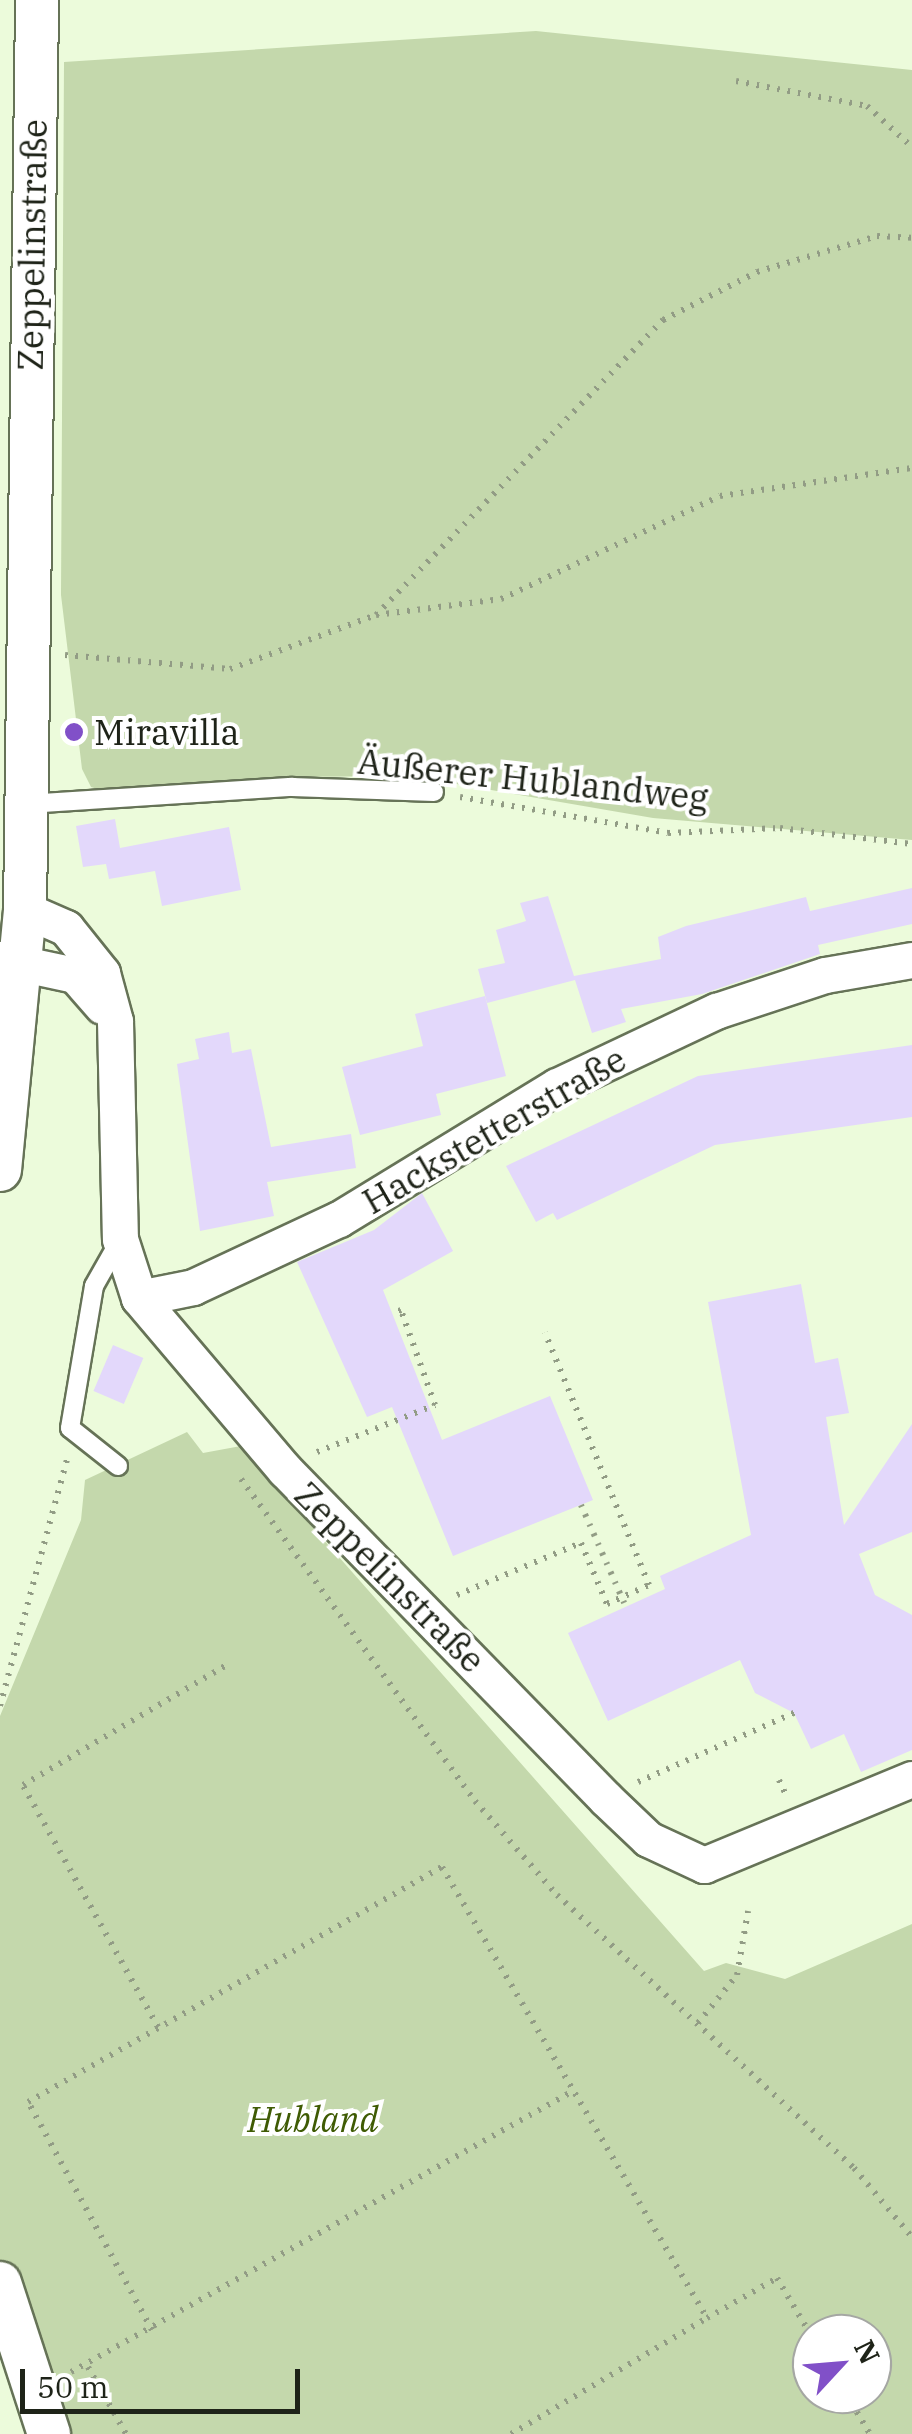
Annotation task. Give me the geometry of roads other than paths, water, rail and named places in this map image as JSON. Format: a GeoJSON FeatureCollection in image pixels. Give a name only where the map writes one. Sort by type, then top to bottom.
{"type":"FeatureCollection","features":[{"type":"Feature","properties":{"kind":"street","name":"Zeppelinstraße"},"geometry":{"type":"LineString","coordinates":[[0,1170],[10,958],[26,910],[24,652],[38,0]]}},
{"type":"Feature","properties":{"kind":"street","name":"Zeppelinstraße"},"geometry":{"type":"LineString","coordinates":[[26,910],[78,943],[102,973],[114,1021],[120,1239],[139,1298],[285,1470],[605,1798],[648,1839],[704,1865],[912,1779]]}},
{"type":"Feature","properties":{"kind":"street"},"geometry":{"type":"LineString","coordinates":[[10,958],[75,975],[114,1021]]}},
{"type":"Feature","properties":{"kind":"street","name":"Hackstetterstraße"},"geometry":{"type":"LineString","coordinates":[[139,1298],[193,1287],[339,1220],[557,1086],[716,1011],[825,975],[912,960]]}},
{"type":"Feature","properties":{"kind":"street"},"geometry":{"type":"LineString","coordinates":[[0,2283],[48,2434]]}},
{"type":"Feature","properties":{"kind":"lane","name":"Äußerer Hublandweg"},"geometry":{"type":"LineString","coordinates":[[27,804],[292,788],[434,792]]}},
{"type":"Feature","properties":{"kind":"lane"},"geometry":{"type":"LineString","coordinates":[[118,1466],[70,1428],[94,1286],[120,1239]]}},
{"type":"Feature","properties":{"kind":"place","name":"Miravilla"},"geometry":{"type":"Point","coordinates":[74,732]}},
{"type":"Feature","properties":{"kind":"park label","name":"Hubland"},"geometry":{"type":"Point","coordinates":[313,2119]}}]}
